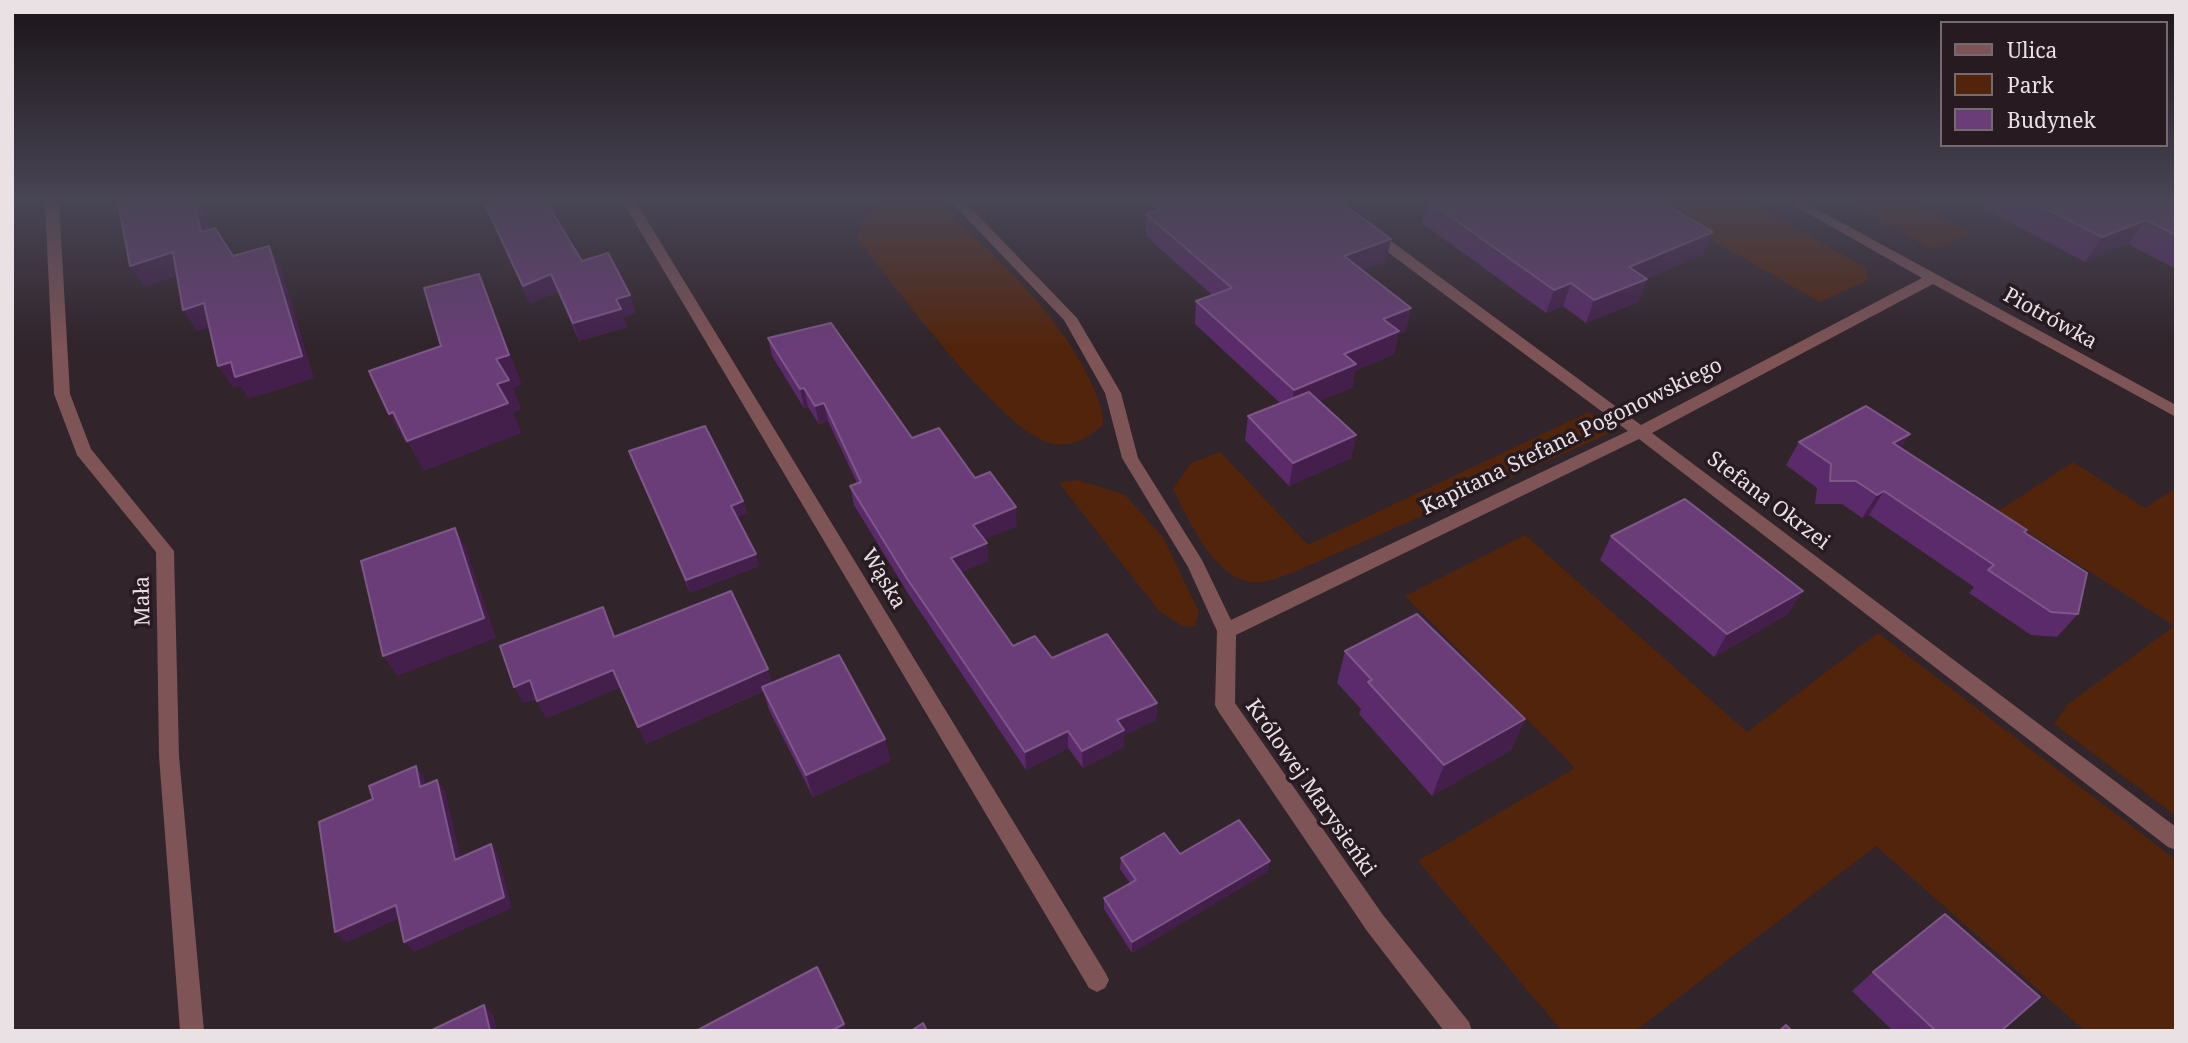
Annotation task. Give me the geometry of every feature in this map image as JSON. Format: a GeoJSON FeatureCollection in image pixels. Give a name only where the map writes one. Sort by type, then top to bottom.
{"type":"FeatureCollection","features":[{"type":"Feature","properties":{"kind":"street","name":"Mała"},"geometry":{"type":"LineString","coordinates":[[55,251],[62,394],[83,452],[165,551],[169,757],[192,1031]]}},
{"type":"Feature","properties":{"kind":"street","name":"Wąska"},"geometry":{"type":"LineString","coordinates":[[658,251],[1097,980]]}},
{"type":"Feature","properties":{"kind":"street","name":"Królowej Marysieńki"},"geometry":{"type":"LineString","coordinates":[[1004,251],[1070,318],[1113,393],[1130,458],[1196,565],[1227,631],[1225,705],[1375,923],[1460,1031]]}},
{"type":"Feature","properties":{"kind":"street","name":"Stefana Okrzei"},"geometry":{"type":"LineString","coordinates":[[1394,251],[1640,432],[2176,840]]}},
{"type":"Feature","properties":{"kind":"street","name":"Piotrówka"},"geometry":{"type":"LineString","coordinates":[[1884,251],[2176,412]]}},
{"type":"Feature","properties":{"kind":"street","name":"Kapitana Stefana Pogonowskiego"},"geometry":{"type":"LineString","coordinates":[[1227,631],[1640,432],[1934,278]]}},
{"type":"Feature","properties":{"kind":"green space"},"geometry":{"type":"Polygon","coordinates":[[[866,251],[988,251],[1026,289],[1064,336],[1094,389],[1103,415],[1103,425],[1079,441],[1065,445],[1050,443],[1029,432],[976,384],[866,251]]]}},
{"type":"Feature","properties":{"kind":"green space"},"geometry":{"type":"Polygon","coordinates":[[[1731,251],[1836,251],[1865,267],[1868,280],[1820,302],[1731,251]]]}},
{"type":"Feature","properties":{"kind":"green space"},"geometry":{"type":"Polygon","coordinates":[[[1589,412],[1615,431],[1292,573],[1261,582],[1246,581],[1219,563],[1196,534],[1173,489],[1191,463],[1220,452],[1308,545],[1589,412]]]}},
{"type":"Feature","properties":{"kind":"green space"},"geometry":{"type":"Polygon","coordinates":[[[2073,462],[2145,508],[2176,488],[2176,816],[2054,724],[2067,705],[2174,626],[1997,512],[2073,462]]]}},
{"type":"Feature","properties":{"kind":"green space"},"geometry":{"type":"Polygon","coordinates":[[[1078,480],[1125,495],[1163,537],[1199,612],[1195,626],[1184,627],[1159,611],[1059,483],[1078,480]]]}},
{"type":"Feature","properties":{"kind":"green space"},"geometry":{"type":"Polygon","coordinates":[[[1525,535],[1747,732],[1878,633],[2176,860],[2176,1031],[2085,1031],[1876,846],[1635,1031],[1562,1031],[1418,861],[1575,768],[1405,596],[1525,535]]]}},
{"type":"Feature","properties":{"kind":"building"},"geometry":{"type":"Polygon","coordinates":[[[127,251],[230,251],[233,256],[252,251],[270,251],[302,356],[235,377],[231,362],[218,366],[204,303],[183,310],[173,252],[130,266],[127,251]]]}},
{"type":"Feature","properties":{"kind":"building"},"geometry":{"type":"Polygon","coordinates":[[[507,251],[576,251],[582,261],[608,253],[630,295],[616,299],[621,309],[573,323],[551,274],[523,286],[507,251]]]}},
{"type":"Feature","properties":{"kind":"building"},"geometry":{"type":"Polygon","coordinates":[[[1189,251],[1359,251],[1344,256],[1411,308],[1383,319],[1399,331],[1344,354],[1356,364],[1294,390],[1196,301],[1232,288],[1189,251]]]}},
{"type":"Feature","properties":{"kind":"building"},"geometry":{"type":"Polygon","coordinates":[[[1499,251],[1668,251],[1629,267],[1647,279],[1594,300],[1571,283],[1554,290],[1499,251]]]}},
{"type":"Feature","properties":{"kind":"building"},"geometry":{"type":"Polygon","coordinates":[[[479,274],[509,355],[496,359],[509,380],[497,384],[508,403],[407,441],[393,412],[389,414],[369,371],[441,346],[424,288],[479,274]]]}},
{"type":"Feature","properties":{"kind":"building"},"geometry":{"type":"Polygon","coordinates":[[[831,323],[912,438],[939,428],[975,478],[990,472],[1016,507],[973,525],[987,543],[951,558],[1013,646],[1035,636],[1052,658],[1107,634],[1157,703],[1117,720],[1124,730],[1082,751],[1068,731],[1025,752],[906,577],[850,486],[861,482],[824,403],[815,406],[804,388],[800,389],[768,338],[831,323]]]}},
{"type":"Feature","properties":{"kind":"building"},"geometry":{"type":"Polygon","coordinates":[[[1309,392],[1356,435],[1293,463],[1248,416],[1309,392]]]}},
{"type":"Feature","properties":{"kind":"building"},"geometry":{"type":"Polygon","coordinates":[[[1866,406],[1910,434],[1893,443],[2027,530],[2024,532],[2087,573],[2078,614],[2051,612],[1988,570],[1994,565],[1884,491],[1877,495],[1856,481],[1830,481],[1831,464],[1799,442],[1866,406]]]}},
{"type":"Feature","properties":{"kind":"building"},"geometry":{"type":"Polygon","coordinates":[[[705,426],[743,501],[731,506],[756,554],[686,580],[629,451],[705,426]]]}},
{"type":"Feature","properties":{"kind":"building"},"geometry":{"type":"Polygon","coordinates":[[[1685,499],[1803,591],[1727,634],[1611,536],[1685,499]]]}},
{"type":"Feature","properties":{"kind":"building"},"geometry":{"type":"Polygon","coordinates":[[[455,528],[484,618],[383,656],[361,561],[455,528]]]}},
{"type":"Feature","properties":{"kind":"building"},"geometry":{"type":"Polygon","coordinates":[[[731,591],[768,669],[638,727],[613,670],[537,701],[530,680],[514,687],[500,646],[603,607],[614,637],[731,591]]]}},
{"type":"Feature","properties":{"kind":"building"},"geometry":{"type":"Polygon","coordinates":[[[1417,614],[1525,719],[1444,765],[1368,682],[1372,680],[1345,651],[1417,614]]]}},
{"type":"Feature","properties":{"kind":"building"},"geometry":{"type":"Polygon","coordinates":[[[839,655],[885,739],[806,775],[762,687],[839,655]]]}},
{"type":"Feature","properties":{"kind":"building"},"geometry":{"type":"Polygon","coordinates":[[[416,766],[420,787],[437,780],[455,860],[491,844],[504,897],[404,942],[396,905],[335,932],[319,822],[373,799],[369,786],[416,766]]]}},
{"type":"Feature","properties":{"kind":"building"},"geometry":{"type":"Polygon","coordinates":[[[1239,820],[1270,861],[1132,942],[1104,898],[1136,880],[1121,858],[1164,833],[1180,854],[1239,820]]]}},
{"type":"Feature","properties":{"kind":"building"},"geometry":{"type":"Polygon","coordinates":[[[1945,914],[2040,997],[2001,1031],[1936,1031],[1873,972],[1945,914]]]}},
{"type":"Feature","properties":{"kind":"building"},"geometry":{"type":"Polygon","coordinates":[[[817,967],[844,1024],[831,1031],[696,1031],[817,967]]]}},
{"type":"Feature","properties":{"kind":"building"},"geometry":{"type":"Polygon","coordinates":[[[484,1005],[490,1031],[430,1031],[484,1005]]]}},
{"type":"Feature","properties":{"kind":"building"},"geometry":{"type":"Polygon","coordinates":[[[923,1023],[927,1031],[911,1031],[923,1023]]]}},
{"type":"Feature","properties":{"kind":"building"},"geometry":{"type":"Polygon","coordinates":[[[1786,1025],[1792,1031],[1779,1031],[1786,1025]]]}}]}
